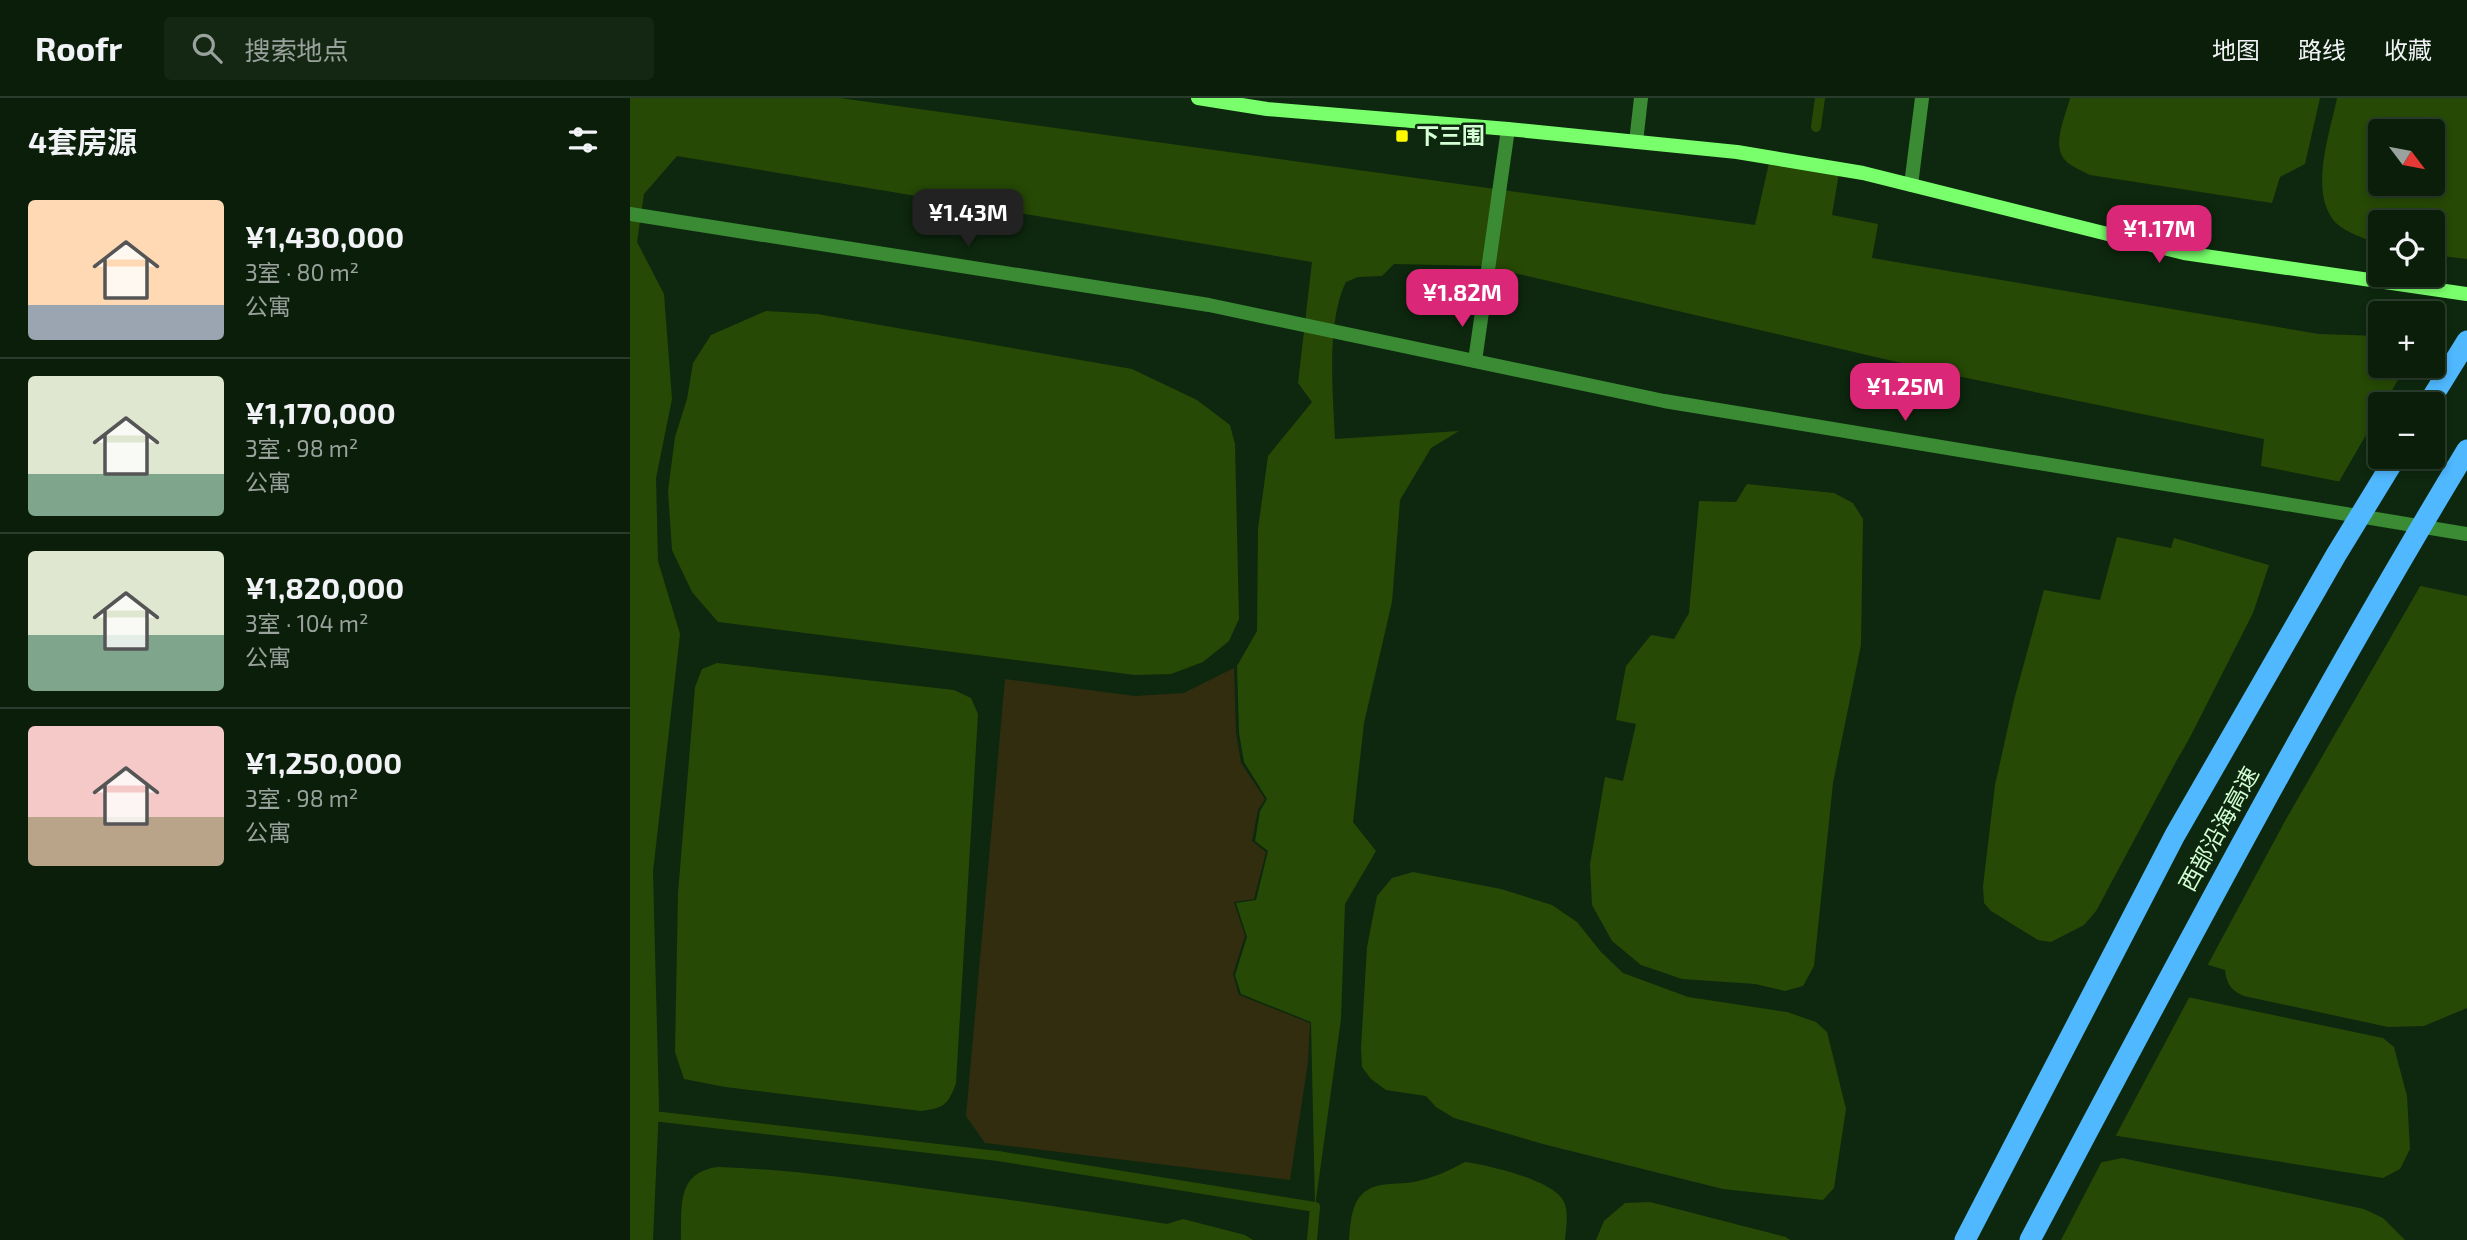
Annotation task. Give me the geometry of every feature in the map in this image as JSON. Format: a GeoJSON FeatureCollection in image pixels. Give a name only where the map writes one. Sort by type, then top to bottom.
{"type":"FeatureCollection","features":[{"type":"Feature","properties":{"kind":"highway"},"geometry":{"type":"LineString","coordinates":[[2435,392],[2467,341]]}},
{"type":"Feature","properties":{"kind":"highway","name":"西部沿海高速"},"geometry":{"type":"LineString","coordinates":[[2030,1240],[2242,840],[2382,589],[2467,450]]}},
{"type":"Feature","properties":{"kind":"highway","name":"西部沿海高速"},"geometry":{"type":"LineString","coordinates":[[1965,1240],[2175,835],[2336,555],[2389,469]]}},
{"type":"Feature","properties":{"kind":"street"},"geometry":{"type":"LineString","coordinates":[[1198,98],[1267,109],[1737,152],[1863,173],[2184,253],[2467,293]]}},
{"type":"Feature","properties":{"kind":"street"},"geometry":{"type":"LineString","coordinates":[[1636,142],[1641,98]]}},
{"type":"Feature","properties":{"kind":"street"},"geometry":{"type":"LineString","coordinates":[[1911,185],[1922,98]]}},
{"type":"Feature","properties":{"kind":"street"},"geometry":{"type":"LineString","coordinates":[[1475,361],[1508,129]]}},
{"type":"Feature","properties":{"kind":"street"},"geometry":{"type":"LineString","coordinates":[[630,214],[1209,305],[1664,401],[2467,534]]}},
{"type":"Feature","properties":{"kind":"shaded area"},"geometry":{"type":"Polygon","coordinates":[[[630,98],[840,98],[1755,225],[1769,163],[1839,173],[1832,215],[1878,224],[1872,258],[2319,334],[2368,336],[2368,378],[2434,378],[2436,392],[2368,392],[2368,469],[2445,469],[2445,456],[2452,504],[2261,466],[2264,439],[1957,376],[1484,266],[1394,264],[1382,276],[1358,277],[1346,282],[1340,298],[1333,338],[1335,439],[1459,431],[1431,448],[1400,500],[1392,602],[1364,723],[1353,822],[1376,851],[1345,904],[1341,1019],[1315,1207],[1311,1022],[1241,994],[1235,975],[1247,937],[1236,903],[1256,900],[1268,851],[1255,841],[1260,811],[1267,799],[1244,762],[1239,733],[1237,666],[1257,631],[1258,529],[1268,456],[1312,402],[1298,383],[1312,262],[677,156],[644,194],[637,242],[664,294],[672,399],[656,478],[658,561],[680,634],[653,872],[659,1107],[653,1240],[630,1240],[630,98]]]}},
{"type":"Feature","properties":{"kind":"shaded area"},"geometry":{"type":"Polygon","coordinates":[[[2070,98],[2320,98],[2305,164],[2280,177],[2272,203],[2090,175],[2076,168],[2065,160],[2059,146],[2070,98]]]}},
{"type":"Feature","properties":{"kind":"shaded area"},"geometry":{"type":"Polygon","coordinates":[[[2337,98],[2467,98],[2467,259],[2445,256],[2445,210],[2368,210],[2368,240],[2340,227],[2328,211],[2323,196],[2326,145],[2337,98]]]}},
{"type":"Feature","properties":{"kind":"shaded area"},"geometry":{"type":"Polygon","coordinates":[[[766,311],[817,314],[1132,369],[1197,400],[1230,425],[1235,444],[1239,619],[1229,641],[1203,662],[1171,674],[1135,675],[718,622],[692,592],[672,550],[668,491],[675,437],[687,399],[693,363],[711,335],[766,311]]]}},
{"type":"Feature","properties":{"kind":"shaded area"},"geometry":{"type":"Polygon","coordinates":[[[1747,484],[1834,493],[1853,503],[1863,519],[1861,645],[1833,783],[1814,966],[1803,986],[1785,991],[1755,984],[1682,979],[1641,965],[1612,941],[1592,905],[1590,864],[1605,777],[1623,781],[1636,724],[1616,720],[1626,666],[1651,635],[1674,639],[1689,613],[1699,501],[1736,502],[1747,484]]]}},
{"type":"Feature","properties":{"kind":"shaded area"},"geometry":{"type":"Polygon","coordinates":[[[2117,537],[2171,548],[2174,538],[2269,565],[2253,613],[2110,895],[2084,925],[2051,942],[2038,940],[1991,911],[1984,903],[1983,886],[1995,785],[2014,700],[2044,590],[2100,600],[2117,537]]]}},
{"type":"Feature","properties":{"kind":"shaded area"},"geometry":{"type":"Polygon","coordinates":[[[2407,583],[2467,596],[2467,1008],[2424,1026],[2388,1027],[2244,996],[2230,986],[2225,970],[2192,960],[2407,583]]]}},
{"type":"Feature","properties":{"kind":"shaded area"},"geometry":{"type":"Polygon","coordinates":[[[717,663],[954,690],[971,698],[978,714],[956,1083],[947,1101],[940,1107],[921,1111],[725,1087],[684,1079],[675,1052],[678,893],[695,687],[702,669],[717,663]]]}},
{"type":"Feature","properties":{"kind":"shaded area"},"geometry":{"type":"Polygon","coordinates":[[[1234,668],[1236,732],[1241,763],[1265,799],[1258,810],[1252,841],[1266,852],[1254,899],[1234,902],[1245,936],[1233,974],[1239,995],[1310,1023],[1308,1062],[1290,1180],[985,1143],[966,1116],[1005,679],[1135,696],[1184,693],[1234,668]]]}},
{"type":"Feature","properties":{"kind":"shaded area"},"geometry":{"type":"Polygon","coordinates":[[[1413,872],[1501,889],[1552,905],[1577,922],[1601,952],[1623,973],[1688,997],[1787,1012],[1816,1022],[1827,1032],[1846,1109],[1834,1188],[1823,1200],[1723,1189],[1543,1144],[1454,1118],[1436,1107],[1426,1096],[1386,1090],[1371,1079],[1362,1067],[1361,1048],[1367,947],[1377,896],[1392,878],[1413,872]]]}},
{"type":"Feature","properties":{"kind":"shaded area"},"geometry":{"type":"Polygon","coordinates":[[[2173,994],[2383,1038],[2394,1047],[2407,1096],[2410,1149],[2400,1169],[2383,1178],[2099,1133],[2173,994]]]}},
{"type":"Feature","properties":{"kind":"shaded area"},"geometry":{"type":"Polygon","coordinates":[[[2122,1158],[2364,1209],[2383,1218],[2405,1240],[2056,1240],[2098,1163],[2122,1158]]]}},
{"type":"Feature","properties":{"kind":"shaded area"},"geometry":{"type":"Polygon","coordinates":[[[1465,1162],[1535,1180],[1558,1194],[1566,1211],[1565,1240],[1349,1240],[1355,1205],[1364,1192],[1381,1185],[1410,1183],[1427,1178],[1465,1162]]]}},
{"type":"Feature","properties":{"kind":"shaded area"},"geometry":{"type":"Polygon","coordinates":[[[718,1167],[841,1177],[1167,1224],[1183,1219],[1245,1235],[1253,1240],[681,1240],[682,1204],[688,1184],[704,1170],[718,1167]]]}},
{"type":"Feature","properties":{"kind":"shaded area"},"geometry":{"type":"Polygon","coordinates":[[[1650,1202],[1790,1240],[1596,1240],[1604,1221],[1625,1203],[1650,1202]]]}},
{"type":"Feature","properties":{"kind":"pier"},"geometry":{"type":"Polygon","coordinates":[[[2445,334],[2467,335],[2467,473],[2454,507],[2337,485],[2368,432],[2368,469],[2445,469],[2445,392],[2391,392],[2399,378],[2445,378],[2445,334]]]}},
{"type":"Feature","properties":{"kind":"pier"},"geometry":{"type":"Polygon","coordinates":[[[2407,580],[2422,583],[2285,821],[2206,968],[2190,963],[2189,958],[2407,580]]]}},
{"type":"Feature","properties":{"kind":"pier"},"geometry":{"type":"Polygon","coordinates":[[[2225,678],[2113,896],[2087,928],[2178,758],[2225,678]]]}},
{"type":"Feature","properties":{"kind":"pier"},"geometry":{"type":"Polygon","coordinates":[[[2173,990],[2191,994],[2114,1139],[2097,1136],[2096,1134],[2173,990]]]}},
{"type":"Feature","properties":{"kind":"pier"},"geometry":{"type":"Polygon","coordinates":[[[2103,1159],[2061,1240],[2052,1240],[2095,1161],[2103,1159]]]}},
{"type":"Feature","properties":{"kind":"waterway"},"geometry":{"type":"LineString","coordinates":[[1816,127],[1820,98]]}},
{"type":"Feature","properties":{"kind":"waterway"},"geometry":{"type":"LineString","coordinates":[[653,1116],[998,1156],[1315,1207],[1312,1240]]}},
{"type":"Feature","properties":{"kind":"place","name":"下三围"},"geometry":{"type":"Point","coordinates":[1402,136]}}]}
